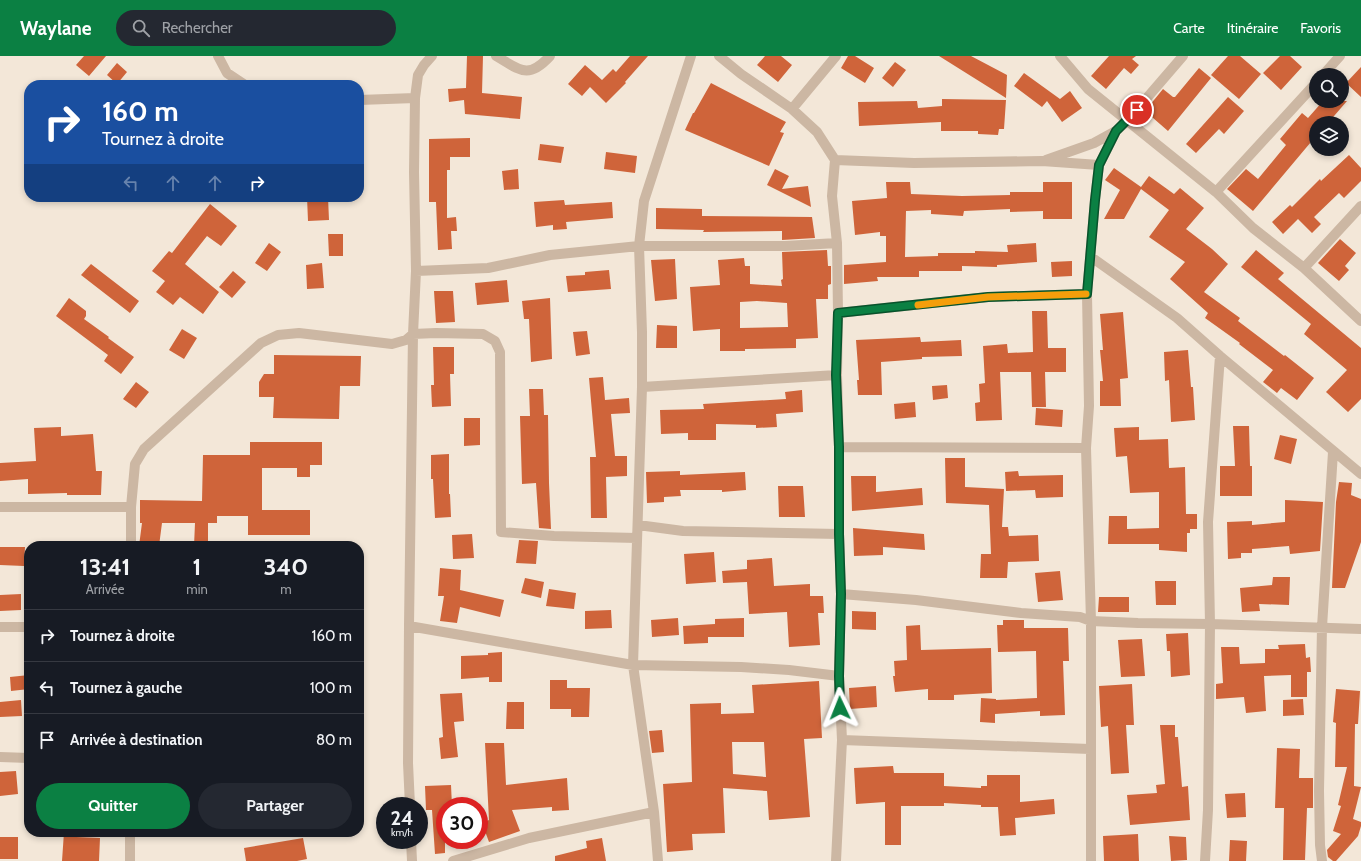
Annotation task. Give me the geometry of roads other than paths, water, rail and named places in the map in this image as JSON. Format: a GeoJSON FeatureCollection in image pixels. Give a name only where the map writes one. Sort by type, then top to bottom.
{"type":"FeatureCollection","features":[{"type":"Feature","properties":{"kind":"street"},"geometry":{"type":"LineString","coordinates":[[218,56],[227,73],[238,80]]}},
{"type":"Feature","properties":{"kind":"street"},"geometry":{"type":"LineString","coordinates":[[410,797],[408,763],[409,626],[413,334],[416,271],[414,172],[415,98],[418,75],[432,56]]}},
{"type":"Feature","properties":{"kind":"street"},"geometry":{"type":"LineString","coordinates":[[496,56],[520,70],[529,71],[540,67],[550,56]]}},
{"type":"Feature","properties":{"kind":"street"},"geometry":{"type":"LineString","coordinates":[[658,861],[654,812],[633,665],[642,387],[639,246],[644,201],[691,56]]}},
{"type":"Feature","properties":{"kind":"street"},"geometry":{"type":"LineString","coordinates":[[719,56],[741,74],[792,109],[817,132],[835,160],[832,196],[837,242],[838,313],[836,375],[839,447],[841,594],[839,676],[842,740],[836,861]]}},
{"type":"Feature","properties":{"kind":"street"},"geometry":{"type":"LineString","coordinates":[[792,109],[836,56]]}},
{"type":"Feature","properties":{"kind":"street"},"geometry":{"type":"LineString","coordinates":[[1060,56],[1088,88],[1216,192],[1253,228],[1304,268],[1361,321]]}},
{"type":"Feature","properties":{"kind":"street"},"geometry":{"type":"LineString","coordinates":[[1042,161],[1094,143],[1116,131],[1127,121],[1183,56]]}},
{"type":"Feature","properties":{"kind":"street"},"geometry":{"type":"LineString","coordinates":[[1329,68],[1340,56]]}},
{"type":"Feature","properties":{"kind":"street"},"geometry":{"type":"LineString","coordinates":[[1216,192],[1309,91]]}},
{"type":"Feature","properties":{"kind":"street"},"geometry":{"type":"LineString","coordinates":[[364,100],[415,98]]}},
{"type":"Feature","properties":{"kind":"street"},"geometry":{"type":"LineString","coordinates":[[1091,861],[1091,620],[1086,448],[1089,406],[1087,294],[1099,165],[1116,131]]}},
{"type":"Feature","properties":{"kind":"street"},"geometry":{"type":"LineString","coordinates":[[835,160],[914,163],[1042,161],[1099,165]]}},
{"type":"Feature","properties":{"kind":"street"},"geometry":{"type":"LineString","coordinates":[[1304,268],[1361,206]]}},
{"type":"Feature","properties":{"kind":"street"},"geometry":{"type":"LineString","coordinates":[[416,271],[488,268],[550,255],[639,246],[785,246],[837,242]]}},
{"type":"Feature","properties":{"kind":"street"},"geometry":{"type":"LineString","coordinates":[[1091,257],[1178,318],[1220,356],[1361,474]]}},
{"type":"Feature","properties":{"kind":"street"},"geometry":{"type":"LineString","coordinates":[[838,313],[988,297],[1087,294]]}},
{"type":"Feature","properties":{"kind":"street"},"geometry":{"type":"LineString","coordinates":[[131,541],[131,506],[135,464],[144,448],[260,343],[278,335],[299,333],[392,344],[406,340],[413,334],[436,333],[483,334],[495,341],[500,352],[501,532],[554,536],[637,538]]}},
{"type":"Feature","properties":{"kind":"street"},"geometry":{"type":"LineString","coordinates":[[1205,861],[1208,810],[1210,624],[1208,522],[1220,356]]}},
{"type":"Feature","properties":{"kind":"street"},"geometry":{"type":"LineString","coordinates":[[642,387],[836,375]]}},
{"type":"Feature","properties":{"kind":"street"},"geometry":{"type":"LineString","coordinates":[[839,447],[1086,448]]}},
{"type":"Feature","properties":{"kind":"street"},"geometry":{"type":"LineString","coordinates":[[1322,861],[1320,845],[1319,791],[1322,627],[1333,452]]}},
{"type":"Feature","properties":{"kind":"street"},"geometry":{"type":"LineString","coordinates":[[0,507],[131,506]]}},
{"type":"Feature","properties":{"kind":"street"},"geometry":{"type":"LineString","coordinates":[[638,525],[683,531],[839,534]]}},
{"type":"Feature","properties":{"kind":"street"},"geometry":{"type":"LineString","coordinates":[[841,594],[916,600],[1021,613],[1080,617],[1091,620],[1138,623],[1361,629]]}},
{"type":"Feature","properties":{"kind":"street"},"geometry":{"type":"LineString","coordinates":[[409,626],[633,665],[741,667],[789,670],[839,676]]}},
{"type":"Feature","properties":{"kind":"street"},"geometry":{"type":"LineString","coordinates":[[0,627],[24,627]]}},
{"type":"Feature","properties":{"kind":"street"},"geometry":{"type":"LineString","coordinates":[[842,740],[1090,749]]}},
{"type":"Feature","properties":{"kind":"street"},"geometry":{"type":"LineString","coordinates":[[0,757],[24,758]]}},
{"type":"Feature","properties":{"kind":"street"},"geometry":{"type":"LineString","coordinates":[[453,861],[529,838],[654,812]]}},
{"type":"Feature","properties":{"kind":"street"},"geometry":{"type":"LineString","coordinates":[[130,837],[130,861]]}},
{"type":"Feature","properties":{"kind":"street"},"geometry":{"type":"LineString","coordinates":[[411,849],[412,861]]}}]}
